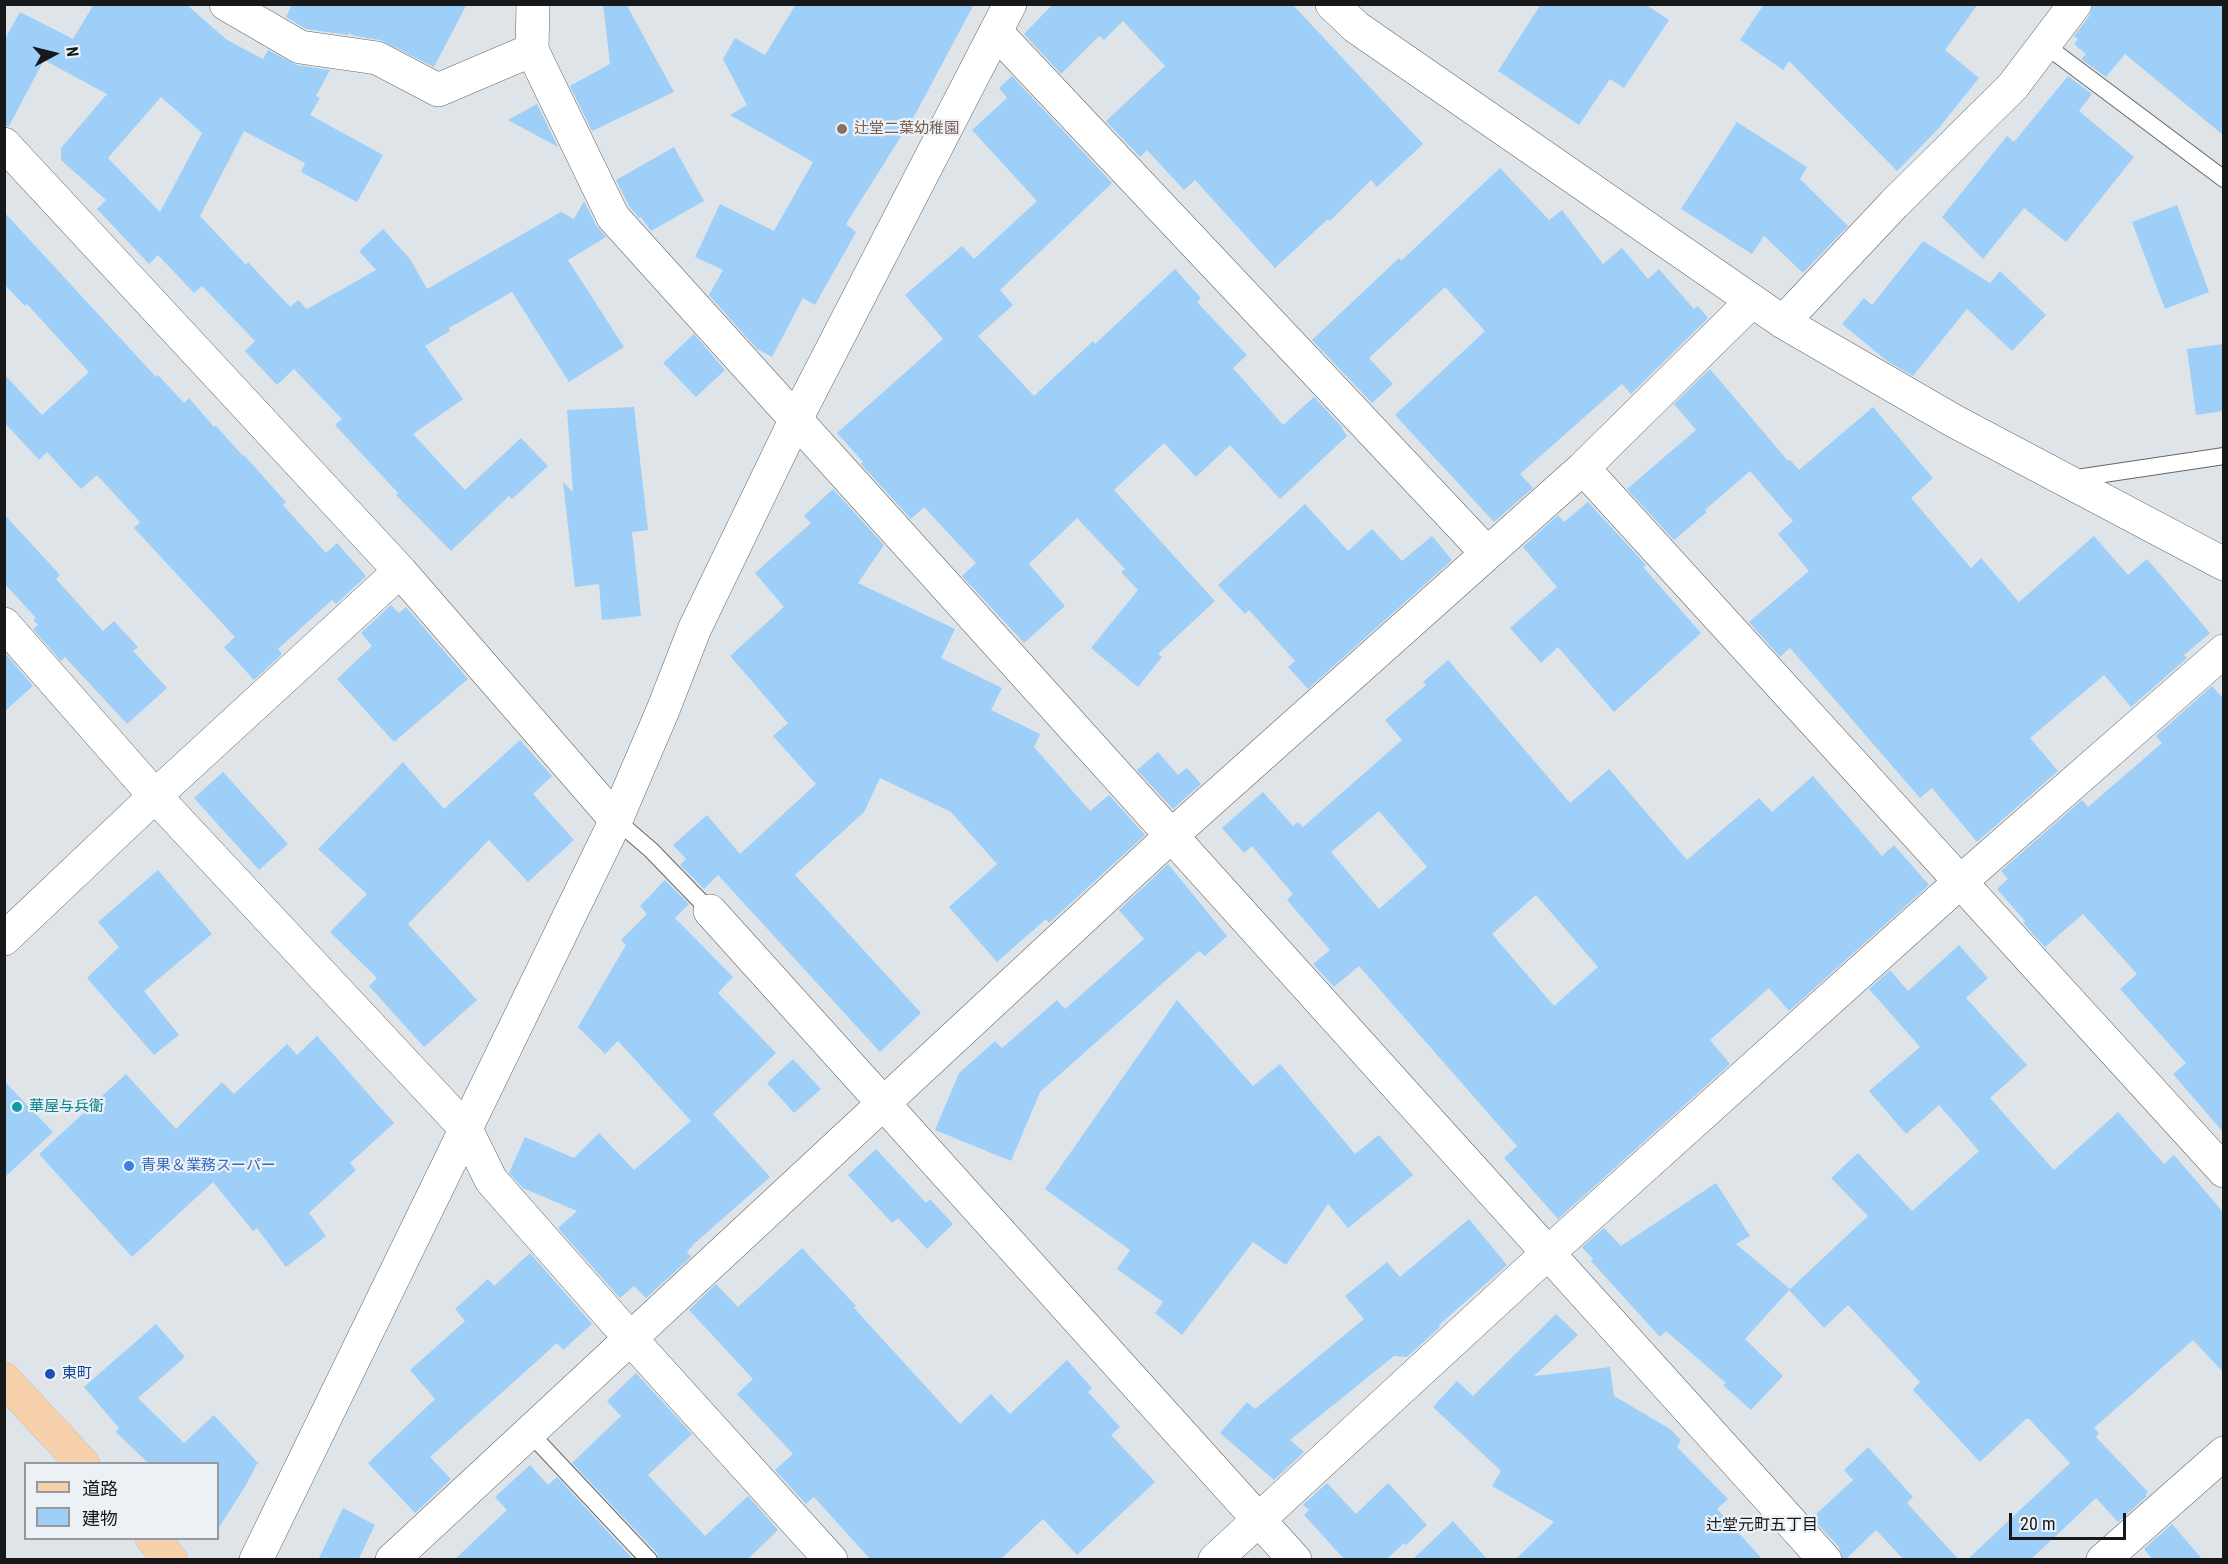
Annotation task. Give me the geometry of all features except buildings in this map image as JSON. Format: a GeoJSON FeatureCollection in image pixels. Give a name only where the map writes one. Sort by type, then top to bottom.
{"type":"FeatureCollection","features":[{"type":"Feature","properties":{"kind":"main road"},"geometry":{"type":"LineString","coordinates":[[4,1379],[81,1462]]}},
{"type":"Feature","properties":{"kind":"main road"},"geometry":{"type":"LineString","coordinates":[[153,1540],[171,1560]]}},
{"type":"Feature","properties":{"kind":"street"},"geometry":{"type":"LineString","coordinates":[[226,4],[300,47],[377,58],[438,90],[532,50]]}},
{"type":"Feature","properties":{"kind":"street"},"geometry":{"type":"LineString","coordinates":[[533,4],[532,50],[613,218],[1825,1560]]}},
{"type":"Feature","properties":{"kind":"street"},"geometry":{"type":"LineString","coordinates":[[1332,4],[1356,27],[1783,322],[1954,422],[2223,564]]}},
{"type":"Feature","properties":{"kind":"street"},"geometry":{"type":"LineString","coordinates":[[1783,322],[1894,204],[2013,86],[2075,4]]}},
{"type":"Feature","properties":{"kind":"street"},"geometry":{"type":"LineString","coordinates":[[256,1560],[616,820],[695,628],[795,421],[1003,18],[1487,553]]}},
{"type":"Feature","properties":{"kind":"street"},"geometry":{"type":"LineString","coordinates":[[4,144],[400,571],[616,820]]}},
{"type":"Feature","properties":{"kind":"street"},"geometry":{"type":"LineString","coordinates":[[392,1560],[1171,836],[1583,468],[1752,301]]}},
{"type":"Feature","properties":{"kind":"street"},"geometry":{"type":"LineString","coordinates":[[1583,468],[2223,1171]]}},
{"type":"Feature","properties":{"kind":"street"},"geometry":{"type":"LineString","coordinates":[[4,939],[155,796],[400,571]]}},
{"type":"Feature","properties":{"kind":"street"},"geometry":{"type":"LineString","coordinates":[[4,624],[155,796],[466,1129],[491,1180],[821,1556]]}},
{"type":"Feature","properties":{"kind":"street"},"geometry":{"type":"LineString","coordinates":[[1215,1560],[1548,1253],[1960,882],[2223,651]]}},
{"type":"Feature","properties":{"kind":"street"},"geometry":{"type":"LineString","coordinates":[[710,911],[1295,1560]]}},
{"type":"Feature","properties":{"kind":"street"},"geometry":{"type":"LineString","coordinates":[[2103,1560],[2223,1453]]}},
{"type":"Feature","properties":{"kind":"lane"},"geometry":{"type":"LineString","coordinates":[[2044,45],[2223,179]]}},
{"type":"Feature","properties":{"kind":"lane"},"geometry":{"type":"LineString","coordinates":[[2064,480],[2223,456]]}},
{"type":"Feature","properties":{"kind":"lane"},"geometry":{"type":"LineString","coordinates":[[616,820],[651,850],[710,911]]}},
{"type":"Feature","properties":{"kind":"lane"},"geometry":{"type":"LineString","coordinates":[[529,1432],[649,1560]]}},
{"type":"Feature","properties":{"kind":"place","name":"辻堂二葉幼稚園"},"geometry":{"type":"Point","coordinates":[842,129]}},
{"type":"Feature","properties":{"kind":"place","name":"華屋与兵衛"},"geometry":{"type":"Point","coordinates":[17,1107]}},
{"type":"Feature","properties":{"kind":"place","name":"青果＆業務スーパー"},"geometry":{"type":"Point","coordinates":[129,1166]}},
{"type":"Feature","properties":{"kind":"place","name":"東町"},"geometry":{"type":"Point","coordinates":[50,1374]}},
{"type":"Feature","properties":{"kind":"district","name":"辻堂元町五丁目"},"geometry":{"type":"Point","coordinates":[1762,1526]}}]}
